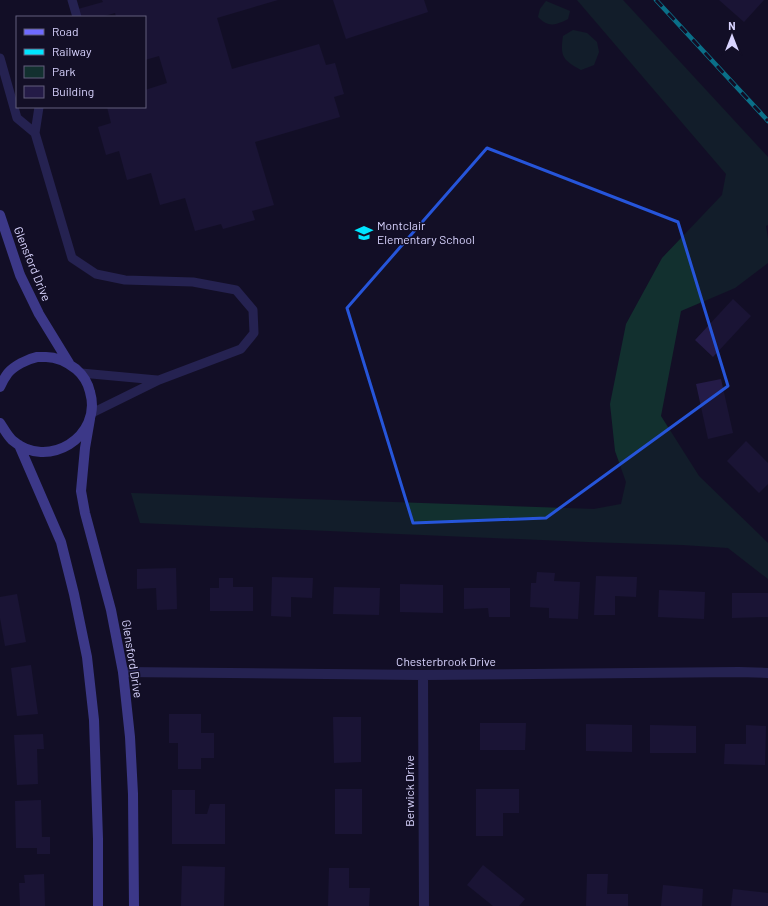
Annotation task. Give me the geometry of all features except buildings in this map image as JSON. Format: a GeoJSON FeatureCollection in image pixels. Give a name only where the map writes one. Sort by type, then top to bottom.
{"type":"FeatureCollection","features":[{"type":"Feature","properties":{"kind":"main road","name":"Glensford Drive"},"geometry":{"type":"LineString","coordinates":[[0,215],[20,275],[39,314],[68,363]]}},
{"type":"Feature","properties":{"kind":"main road"},"geometry":{"type":"LineString","coordinates":[[0,387],[8,373],[21,363],[37,357],[53,357],[68,363],[81,374]]}},
{"type":"Feature","properties":{"kind":"main road","name":"Glensford Drive"},"geometry":{"type":"LineString","coordinates":[[81,374],[89,386],[92,399],[81,491],[85,513],[111,610],[123,672],[130,737],[133,787],[134,906]]}},
{"type":"Feature","properties":{"kind":"main road"},"geometry":{"type":"LineString","coordinates":[[0,423],[3,434],[19,445],[32,450],[46,452],[61,450],[73,443],[83,432],[91,416]]}},
{"type":"Feature","properties":{"kind":"main road"},"geometry":{"type":"LineString","coordinates":[[19,445],[61,542],[74,594],[87,657],[94,720],[98,840],[98,906]]}},
{"type":"Feature","properties":{"kind":"street","name":"Chesterbrook Drive"},"geometry":{"type":"LineString","coordinates":[[123,672],[423,675],[768,673]]}},
{"type":"Feature","properties":{"kind":"street","name":"Berwick Drive"},"geometry":{"type":"LineString","coordinates":[[423,675],[424,906]]}},
{"type":"Feature","properties":{"kind":"lane"},"geometry":{"type":"LineString","coordinates":[[72,0],[77,16]]}},
{"type":"Feature","properties":{"kind":"lane"},"geometry":{"type":"LineString","coordinates":[[0,58],[17,118],[34,133]]}},
{"type":"Feature","properties":{"kind":"lane"},"geometry":{"type":"LineString","coordinates":[[39,108],[34,133],[72,258],[96,274],[125,280],[193,282],[236,290],[253,310],[254,333],[241,349],[159,380],[91,416]]}},
{"type":"Feature","properties":{"kind":"lane"},"geometry":{"type":"LineString","coordinates":[[81,374],[159,380]]}},
{"type":"Feature","properties":{"kind":"highlighted area"},"geometry":{"type":"Polygon","coordinates":[[[487,148],[678,222],[728,386],[546,518],[413,523],[347,308],[487,148]]]}},
{"type":"Feature","properties":{"kind":"green space"},"geometry":{"type":"Polygon","coordinates":[[[577,0],[623,0],[768,157],[768,225],[766,226],[768,239],[768,263],[735,288],[681,311],[661,416],[699,476],[768,543],[768,579],[728,548],[140,523],[131,493],[594,509],[621,504],[626,482],[615,451],[610,404],[626,324],[662,258],[722,195],[726,174],[577,0]]]}},
{"type":"Feature","properties":{"kind":"green space"},"geometry":{"type":"Polygon","coordinates":[[[546,1],[570,11],[568,19],[560,23],[549,24],[538,17],[540,9],[546,1]]]}},
{"type":"Feature","properties":{"kind":"green space"},"geometry":{"type":"Polygon","coordinates":[[[573,30],[587,33],[597,42],[599,52],[594,65],[581,70],[564,57],[562,49],[563,36],[573,30]]]}},
{"type":"Feature","properties":{"kind":"railway"},"geometry":{"type":"LineString","coordinates":[[656,0],[768,121]]}},
{"type":"Feature","properties":{"kind":"place","name":"Montclair Elementary School"},"geometry":{"type":"Point","coordinates":[364,233]}}]}
